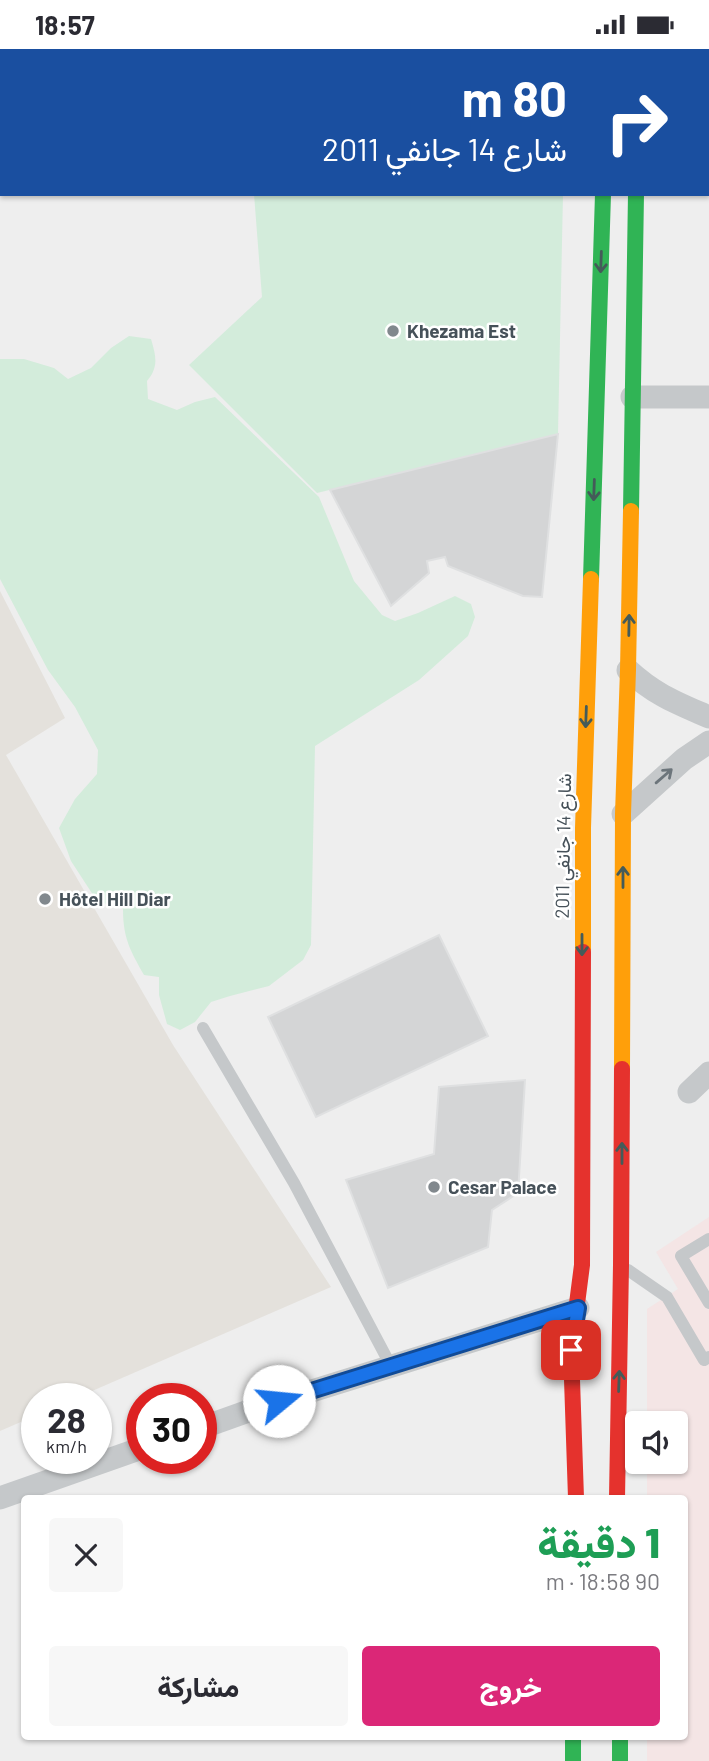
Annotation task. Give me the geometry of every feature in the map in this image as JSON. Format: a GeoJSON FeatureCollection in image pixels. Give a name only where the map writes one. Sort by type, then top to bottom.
{"type":"FeatureCollection","features":[{"type":"Feature","properties":{"kind":"main road","name":"شارع 14 جانفي 2011"},"geometry":{"type":"LineString","coordinates":[[576,1495],[571,1350],[582,1265],[583,828],[603,196]]}},
{"type":"Feature","properties":{"kind":"main road"},"geometry":{"type":"LineString","coordinates":[[617,1495],[623,814],[636,196]]}},
{"type":"Feature","properties":{"kind":"main road"},"geometry":{"type":"LineString","coordinates":[[573,1740],[573,1761]]}},
{"type":"Feature","properties":{"kind":"main road"},"geometry":{"type":"LineString","coordinates":[[620,1740],[620,1761]]}},
{"type":"Feature","properties":{"kind":"street"},"geometry":{"type":"LineString","coordinates":[[632,397],[709,397]]}},
{"type":"Feature","properties":{"kind":"street"},"geometry":{"type":"LineString","coordinates":[[628,670],[645,686],[668,700],[709,717]]}},
{"type":"Feature","properties":{"kind":"street"},"geometry":{"type":"LineString","coordinates":[[623,814],[684,759],[709,742]]}},
{"type":"Feature","properties":{"kind":"street"},"geometry":{"type":"LineString","coordinates":[[689,1092],[709,1073]]}},
{"type":"Feature","properties":{"kind":"street"},"geometry":{"type":"LineString","coordinates":[[217,1422],[578,1308]]}},
{"type":"Feature","properties":{"kind":"street"},"geometry":{"type":"LineString","coordinates":[[0,1498],[126,1454]]}},
{"type":"Feature","properties":{"kind":"lane"},"geometry":{"type":"LineString","coordinates":[[204,1028],[294,1183],[391,1366]]}},
{"type":"Feature","properties":{"kind":"lane"},"geometry":{"type":"LineString","coordinates":[[709,1239],[681,1256],[709,1303]]}},
{"type":"Feature","properties":{"kind":"lane"},"geometry":{"type":"LineString","coordinates":[[621,1265],[667,1297],[704,1360],[709,1357]]}},
{"type":"Feature","properties":{"kind":"shaded area","name":"Hôtel Hill Diar"},"geometry":{"type":"Polygon","coordinates":[[[0,591],[65,718],[6,755],[173,1045],[331,1287],[110,1383],[21,1383],[21,1422],[0,1431],[0,591]]]}},
{"type":"Feature","properties":{"kind":"shaded area"},"geometry":{"type":"Polygon","coordinates":[[[709,1217],[709,1761],[647,1761],[647,1740],[688,1740],[688,1495],[647,1495],[647,1474],[688,1474],[688,1411],[647,1411],[647,1309],[678,1289],[656,1252],[709,1217]]]}},
{"type":"Feature","properties":{"kind":"green space","name":"Khezama Est"},"geometry":{"type":"Polygon","coordinates":[[[254,196],[563,196],[558,434],[317,493],[189,365],[262,297],[254,196]]]}},
{"type":"Feature","properties":{"kind":"green space"},"geometry":{"type":"Polygon","coordinates":[[[129,336],[151,339],[155,361],[147,381],[148,399],[177,410],[215,397],[319,497],[354,581],[382,615],[395,621],[455,596],[471,604],[475,617],[468,636],[419,680],[315,746],[311,945],[303,960],[269,986],[211,1002],[195,1022],[180,1030],[167,1024],[159,995],[159,977],[144,975],[131,951],[124,928],[123,909],[97,901],[71,861],[59,828],[75,799],[97,774],[98,750],[75,707],[48,670],[0,579],[0,359],[24,359],[54,368],[68,379],[91,368],[111,348],[129,336]]]}},
{"type":"Feature","properties":{"kind":"building"},"geometry":{"type":"Polygon","coordinates":[[[558,434],[542,597],[523,596],[448,566],[445,557],[427,561],[429,573],[391,606],[330,490],[558,434]]]}},
{"type":"Feature","properties":{"kind":"building"},"geometry":{"type":"Polygon","coordinates":[[[439,935],[488,1036],[316,1117],[268,1017],[439,935]]]}},
{"type":"Feature","properties":{"kind":"building","name":"Cesar Palace"},"geometry":{"type":"Polygon","coordinates":[[[525,1080],[518,1193],[492,1210],[488,1247],[388,1288],[346,1180],[434,1154],[439,1087],[525,1080]]]}},
{"type":"Feature","properties":{"kind":"traffic: fast"},"geometry":{"type":"LineString","coordinates":[[591,579],[603,196]]}},
{"type":"Feature","properties":{"kind":"traffic: fast"},"geometry":{"type":"LineString","coordinates":[[631,511],[636,196]]}},
{"type":"Feature","properties":{"kind":"traffic: fast"},"geometry":{"type":"LineString","coordinates":[[573,1740],[573,1761]]}},
{"type":"Feature","properties":{"kind":"traffic: fast"},"geometry":{"type":"LineString","coordinates":[[620,1740],[620,1761]]}},
{"type":"Feature","properties":{"kind":"traffic: slow"},"geometry":{"type":"LineString","coordinates":[[622,1069],[623,814],[631,511]]}},
{"type":"Feature","properties":{"kind":"traffic: slow"},"geometry":{"type":"LineString","coordinates":[[583,952],[583,828],[591,579]]}},
{"type":"Feature","properties":{"kind":"traffic: jam"},"geometry":{"type":"LineString","coordinates":[[576,1495],[571,1350],[582,1265],[583,952]]}},
{"type":"Feature","properties":{"kind":"traffic: jam"},"geometry":{"type":"LineString","coordinates":[[617,1495],[622,1069]]}},
{"type":"Feature","properties":{"kind":"place","name":"Khezama Est"},"geometry":{"type":"Point","coordinates":[393,331]}},
{"type":"Feature","properties":{"kind":"place","name":"Hôtel Hill Diar"},"geometry":{"type":"Point","coordinates":[45,899]}},
{"type":"Feature","properties":{"kind":"place","name":"Cesar Palace"},"geometry":{"type":"Point","coordinates":[434,1187]}},
{"type":"Feature","properties":{"kind":"route"},"geometry":{"type":"LineString","coordinates":[[279,1401],[578,1308],[571,1350]]}}]}
